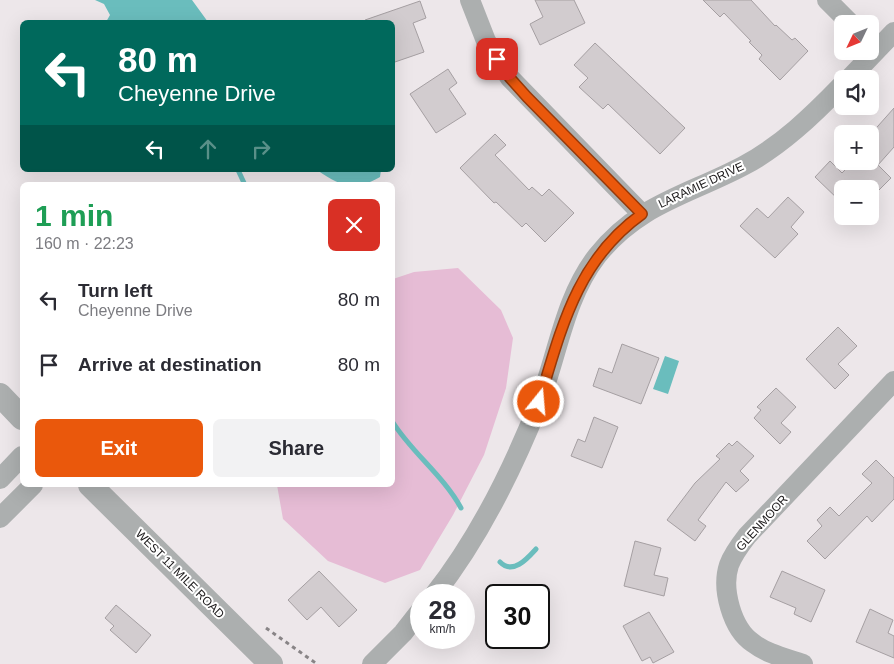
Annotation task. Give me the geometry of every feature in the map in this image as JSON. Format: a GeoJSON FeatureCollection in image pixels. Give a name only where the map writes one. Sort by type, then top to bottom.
{"type":"FeatureCollection","features":[{"type":"Feature","properties":{"kind":"street"},"geometry":{"type":"LineString","coordinates":[[470,0],[486,41],[510,78],[642,214]]}},
{"type":"Feature","properties":{"kind":"street"},"geometry":{"type":"LineString","coordinates":[[827,0],[842,15]]}},
{"type":"Feature","properties":{"kind":"street"},"geometry":{"type":"LineString","coordinates":[[879,42],[894,32]]}},
{"type":"Feature","properties":{"kind":"street"},"geometry":{"type":"LineString","coordinates":[[856,70],[863,60]]}},
{"type":"Feature","properties":{"kind":"street","name":"LARAMIE DRIVE"},"geometry":{"type":"LineString","coordinates":[[441,584],[484,520],[501,488],[539,402],[563,325],[585,275],[608,242],[642,214],[743,166],[767,152],[810,116],[834,93]]}},
{"type":"Feature","properties":{"kind":"street","name":"GLENMOOR"},"geometry":{"type":"LineString","coordinates":[[803,664],[769,652],[753,644],[745,636],[734,616],[730,603],[726,576],[729,566],[739,546],[747,536],[894,381]]}},
{"type":"Feature","properties":{"kind":"street"},"geometry":{"type":"LineString","coordinates":[[0,395],[20,416]]}},
{"type":"Feature","properties":{"kind":"street"},"geometry":{"type":"LineString","coordinates":[[0,479],[20,458]]}},
{"type":"Feature","properties":{"kind":"street"},"geometry":{"type":"LineString","coordinates":[[0,518],[31,487]]}},
{"type":"Feature","properties":{"kind":"street","name":"WEST 11 MILE ROAD"},"geometry":{"type":"LineString","coordinates":[[92,487],[271,664]]}},
{"type":"Feature","properties":{"kind":"street"},"geometry":{"type":"LineString","coordinates":[[372,664],[410,622]]}},
{"type":"Feature","properties":{"kind":"shaded area"},"geometry":{"type":"Polygon","coordinates":[[[458,268],[501,310],[513,338],[506,388],[484,455],[453,515],[420,570],[385,583],[328,561],[283,519],[277,487],[395,487],[395,278],[414,272],[458,268]]]}},
{"type":"Feature","properties":{"kind":"water"},"geometry":{"type":"Polygon","coordinates":[[[95,0],[192,0],[207,20],[107,20],[110,15],[104,4],[95,0]]]}},
{"type":"Feature","properties":{"kind":"water"},"geometry":{"type":"Polygon","coordinates":[[[320,172],[381,172],[380,177],[371,182],[338,182],[320,172]]]}},
{"type":"Feature","properties":{"kind":"water"},"geometry":{"type":"Polygon","coordinates":[[[665,356],[679,361],[668,394],[653,389],[665,356]]]}},
{"type":"Feature","properties":{"kind":"building"},"geometry":{"type":"Polygon","coordinates":[[[535,0],[574,0],[585,23],[540,45],[530,24],[543,17],[535,0]]]}},
{"type":"Feature","properties":{"kind":"building"},"geometry":{"type":"Polygon","coordinates":[[[703,0],[751,0],[775,26],[792,40],[795,38],[808,51],[780,80],[759,59],[762,55],[749,42],[751,41],[724,13],[720,17],[703,0]]]}},
{"type":"Feature","properties":{"kind":"building"},"geometry":{"type":"Polygon","coordinates":[[[420,1],[426,18],[413,23],[424,52],[395,62],[395,20],[365,20],[420,1]]]}},
{"type":"Feature","properties":{"kind":"building"},"geometry":{"type":"Polygon","coordinates":[[[595,43],[685,128],[660,154],[608,104],[603,109],[579,87],[588,78],[574,65],[595,43]]]}},
{"type":"Feature","properties":{"kind":"building"},"geometry":{"type":"Polygon","coordinates":[[[448,69],[457,83],[449,89],[466,114],[436,133],[410,94],[448,69]]]}},
{"type":"Feature","properties":{"kind":"building"},"geometry":{"type":"Polygon","coordinates":[[[894,108],[894,147],[879,164],[879,125],[894,108]]]}},
{"type":"Feature","properties":{"kind":"building"},"geometry":{"type":"Polygon","coordinates":[[[495,134],[506,145],[495,155],[529,190],[532,187],[542,196],[549,189],[574,213],[545,242],[526,223],[522,227],[496,202],[494,203],[460,168],[495,134]]]}},
{"type":"Feature","properties":{"kind":"building"},"geometry":{"type":"Polygon","coordinates":[[[830,161],[834,165],[834,170],[839,170],[842,173],[845,170],[879,170],[879,166],[891,178],[879,190],[879,180],[834,180],[834,195],[815,177],[830,161]]]}},
{"type":"Feature","properties":{"kind":"building"},"geometry":{"type":"Polygon","coordinates":[[[788,197],[804,212],[791,227],[798,234],[775,258],[740,226],[757,208],[768,218],[788,197]]]}},
{"type":"Feature","properties":{"kind":"building"},"geometry":{"type":"Polygon","coordinates":[[[838,327],[857,346],[838,364],[849,375],[835,389],[806,359],[838,327]]]}},
{"type":"Feature","properties":{"kind":"building"},"geometry":{"type":"Polygon","coordinates":[[[622,344],[659,358],[641,404],[593,386],[599,368],[612,373],[622,344]]]}},
{"type":"Feature","properties":{"kind":"building"},"geometry":{"type":"Polygon","coordinates":[[[776,388],[796,407],[781,423],[791,432],[780,444],[754,418],[761,410],[757,407],[776,388]]]}},
{"type":"Feature","properties":{"kind":"building"},"geometry":{"type":"Polygon","coordinates":[[[594,417],[618,427],[602,468],[571,456],[578,439],[585,442],[594,417]]]}},
{"type":"Feature","properties":{"kind":"building"},"geometry":{"type":"Polygon","coordinates":[[[737,441],[754,456],[740,471],[749,480],[736,492],[726,482],[698,520],[706,526],[695,541],[667,520],[695,483],[720,459],[716,456],[729,443],[732,446],[737,441]]]}},
{"type":"Feature","properties":{"kind":"building"},"geometry":{"type":"Polygon","coordinates":[[[876,460],[894,478],[894,499],[872,522],[867,516],[825,559],[807,541],[822,526],[817,520],[830,507],[839,516],[872,483],[862,474],[876,460]]]}},
{"type":"Feature","properties":{"kind":"building"},"geometry":{"type":"Polygon","coordinates":[[[635,541],[661,548],[654,575],[668,578],[664,596],[624,586],[635,541]]]}},
{"type":"Feature","properties":{"kind":"building"},"geometry":{"type":"Polygon","coordinates":[[[319,571],[357,610],[339,627],[321,607],[307,620],[288,600],[319,571]]]}},
{"type":"Feature","properties":{"kind":"building"},"geometry":{"type":"Polygon","coordinates":[[[782,571],[825,590],[811,622],[794,614],[796,608],[770,597],[782,571]]]}},
{"type":"Feature","properties":{"kind":"building"},"geometry":{"type":"Polygon","coordinates":[[[116,605],[151,635],[136,653],[110,630],[114,626],[105,618],[116,605]]]}},
{"type":"Feature","properties":{"kind":"building"},"geometry":{"type":"Polygon","coordinates":[[[870,609],[893,620],[888,633],[894,636],[894,658],[856,642],[870,609]]]}},
{"type":"Feature","properties":{"kind":"building"},"geometry":{"type":"Polygon","coordinates":[[[649,612],[674,652],[653,663],[650,657],[642,661],[623,626],[649,612]]]}},
{"type":"Feature","properties":{"kind":"waterway"},"geometry":{"type":"LineString","coordinates":[[239,172],[244,182]]}},
{"type":"Feature","properties":{"kind":"waterway"},"geometry":{"type":"LineString","coordinates":[[395,425],[454,496],[461,508]]}},
{"type":"Feature","properties":{"kind":"waterway"},"geometry":{"type":"LineString","coordinates":[[500,562],[505,566],[515,566],[524,561],[536,549]]}},
{"type":"Feature","properties":{"kind":"route"},"geometry":{"type":"LineString","coordinates":[[497,59],[510,78],[527,97],[642,214],[608,242],[588,269],[563,325],[539,402]]}}]}
